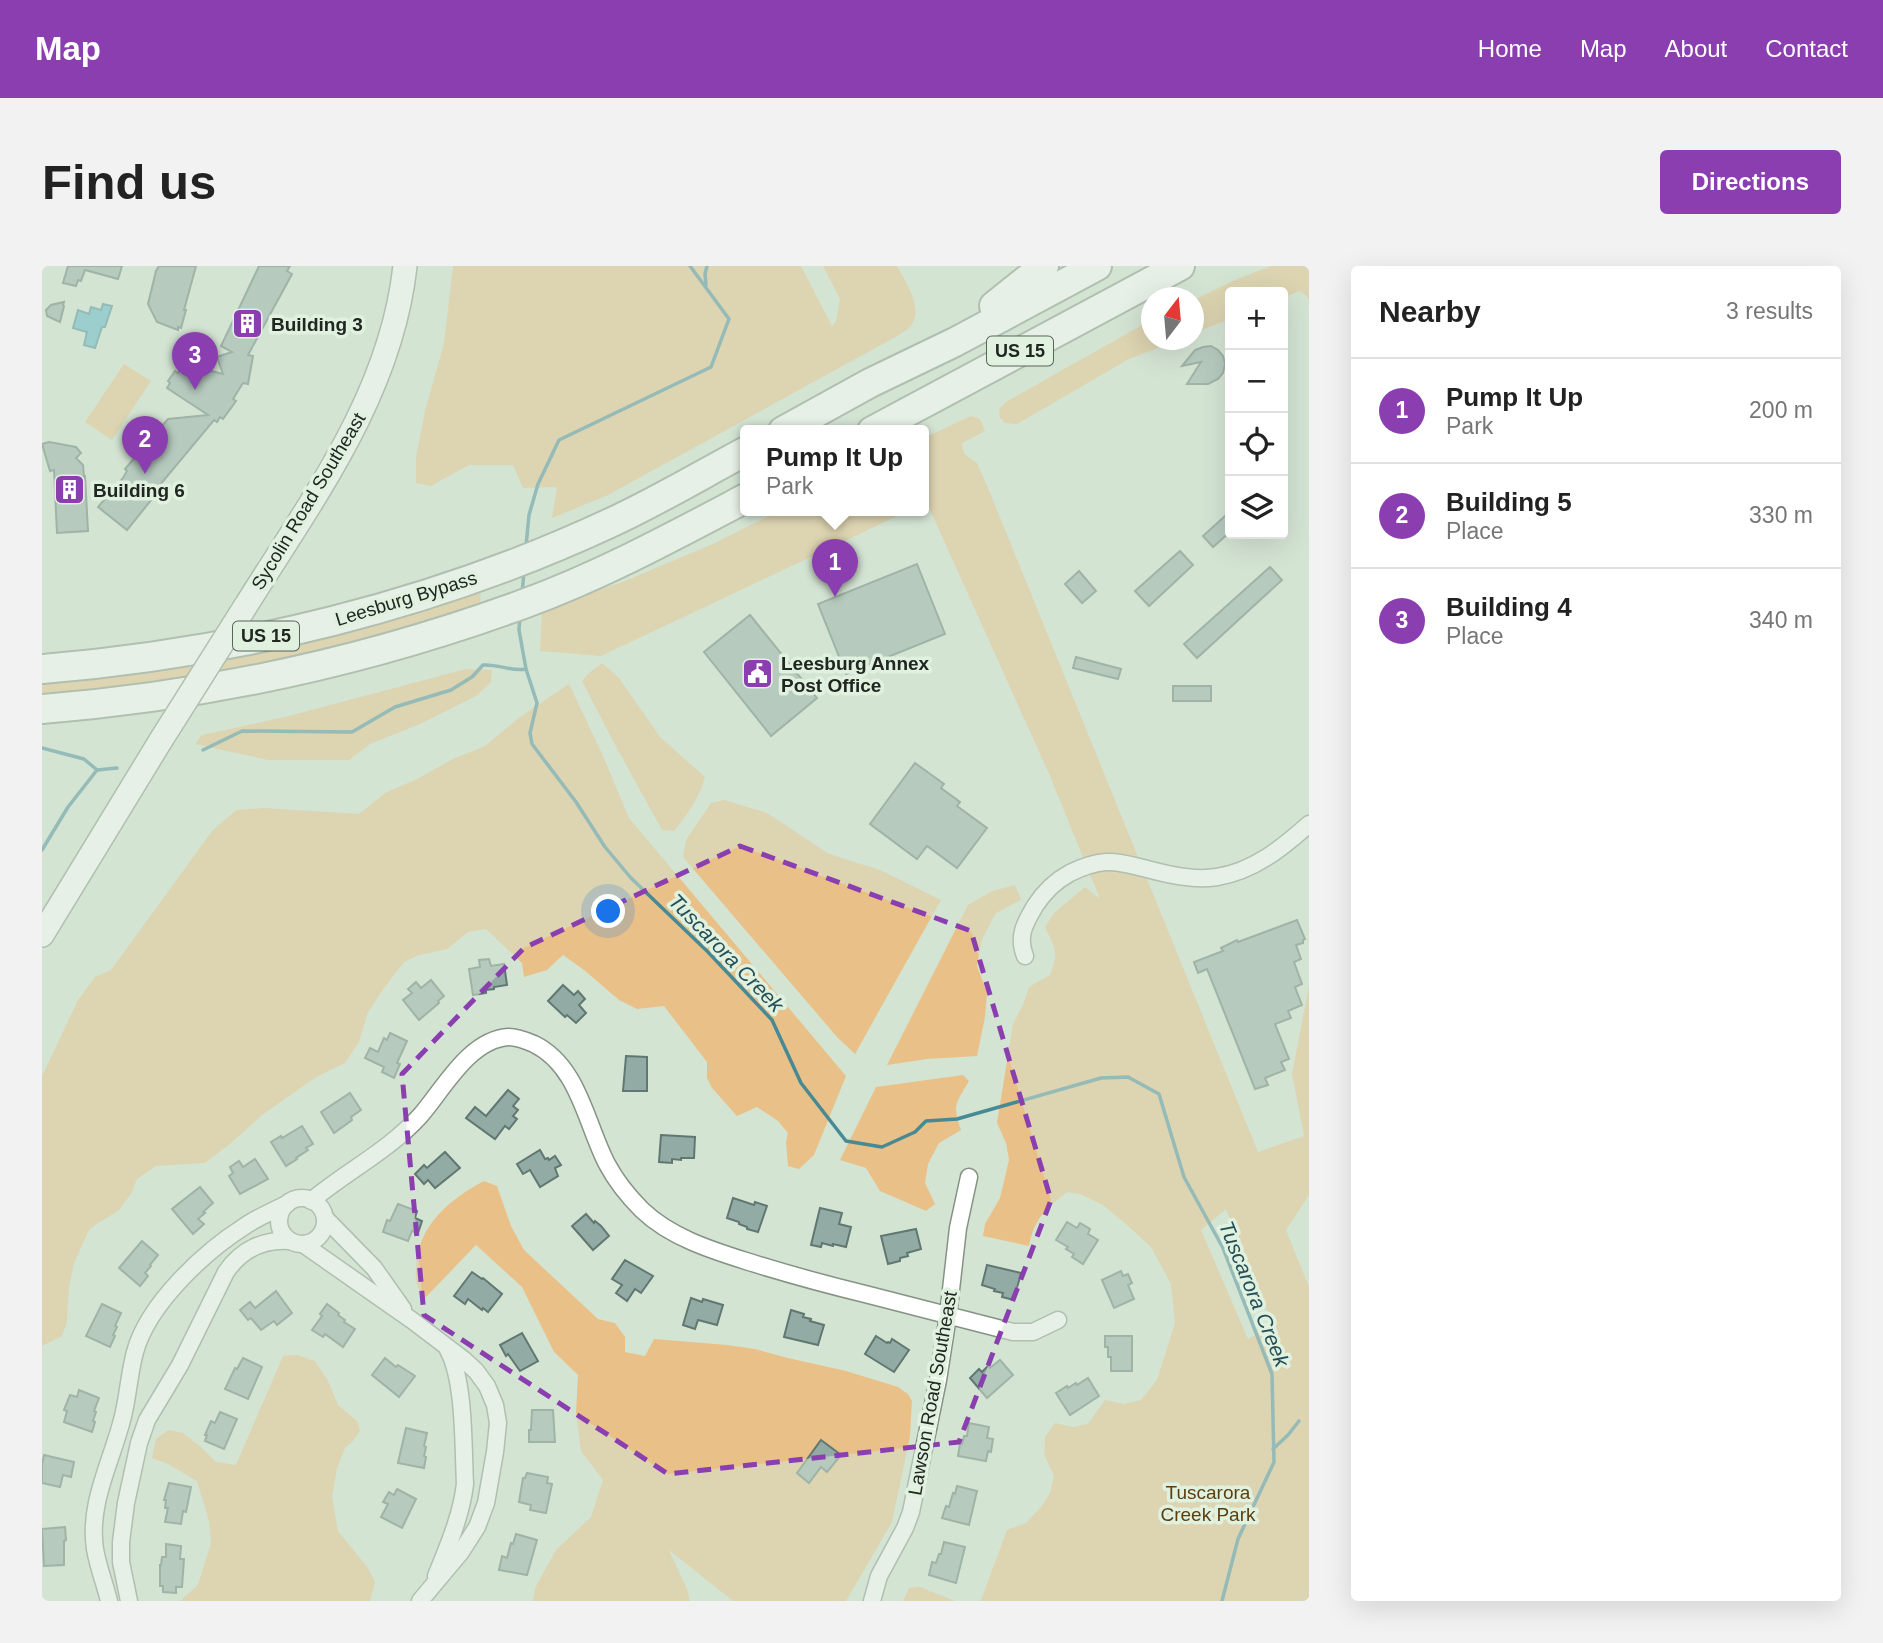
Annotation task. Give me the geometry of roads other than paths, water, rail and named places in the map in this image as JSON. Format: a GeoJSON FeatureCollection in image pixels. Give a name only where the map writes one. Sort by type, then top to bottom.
{"type":"FeatureCollection","features":[{"type":"Feature","properties":{"kind":"highway"},"geometry":{"type":"LineString","coordinates":[[870,383],[982,315],[1044,266]]}},
{"type":"Feature","properties":{"kind":"highway","name":"US 15"},"geometry":{"type":"LineString","coordinates":[[794,425],[1097,266]]}},
{"type":"Feature","properties":{"kind":"highway","name":"US 15"},"geometry":{"type":"LineString","coordinates":[[883,425],[1179,268]]}},
{"type":"Feature","properties":{"kind":"highway","name":"Leesburg Bypass"},"geometry":{"type":"LineString","coordinates":[[42,669],[97,665],[253,640],[402,601],[485,574],[612,522],[740,454]]}},
{"type":"Feature","properties":{"kind":"highway","name":"Leesburg Bypass"},"geometry":{"type":"LineString","coordinates":[[42,709],[211,688],[287,673],[429,636],[569,585],[661,543],[740,501]]}},
{"type":"Feature","properties":{"kind":"main road","name":"Sycolin Road Southeast"},"geometry":{"type":"LineString","coordinates":[[42,935],[353,431],[389,343],[405,266]]}},
{"type":"Feature","properties":{"kind":"street"},"geometry":{"type":"LineString","coordinates":[[1025,956],[1021,946],[1021,932],[1032,912],[1042,895],[1072,872],[1106,862],[1177,876],[1217,877],[1272,855],[1309,824]]}},
{"type":"Feature","properties":{"kind":"street"},"geometry":{"type":"LineString","coordinates":[[311,1201],[388,1146],[418,1118],[464,1061],[491,1042],[509,1037],[538,1046],[559,1065],[576,1092],[607,1164],[625,1191],[643,1211],[685,1238],[718,1252],[821,1284],[1013,1332],[1032,1332],[1058,1320]]}},
{"type":"Feature","properties":{"kind":"street","name":"Lawson Road Southeast"},"geometry":{"type":"LineString","coordinates":[[872,1601],[879,1576],[911,1512],[939,1380],[958,1228],[969,1177]]}},
{"type":"Feature","properties":{"kind":"street"},"geometry":{"type":"LineString","coordinates":[[109,1601],[95,1548],[95,1522],[98,1494],[123,1417],[135,1352],[144,1328],[157,1308],[208,1254],[245,1226],[287,1204],[302,1199],[311,1201],[374,1268],[394,1299],[413,1321]]}},
{"type":"Feature","properties":{"kind":"street"},"geometry":{"type":"LineString","coordinates":[[287,1204],[279,1218],[282,1233],[413,1321],[476,1371],[495,1405],[498,1423],[495,1452],[485,1503],[477,1527],[425,1597]]}},
{"type":"Feature","properties":{"kind":"street"},"geometry":{"type":"LineString","coordinates":[[129,1601],[121,1562],[121,1542],[126,1503],[147,1420],[180,1365],[234,1260],[246,1250],[276,1240],[297,1243],[317,1239],[323,1231],[325,1218]]}},
{"type":"Feature","properties":{"kind":"street"},"geometry":{"type":"LineString","coordinates":[[425,1597],[456,1527],[465,1484],[458,1377],[454,1360],[447,1348]]}},
{"type":"Feature","properties":{"kind":"street"},"geometry":{"type":"LineString","coordinates":[[112,1455],[135,1461]]}},
{"type":"Feature","properties":{"kind":"water"},"geometry":{"type":"Polygon","coordinates":[[[103,304],[112,306],[105,327],[102,327],[95,348],[84,345],[87,332],[73,328],[78,310],[89,314],[91,307],[101,310],[103,304]]]}},
{"type":"Feature","properties":{"kind":"waterway","name":"Tuscarora Creek"},"geometry":{"type":"LineString","coordinates":[[526,546],[529,515],[538,484],[559,440],[711,367],[729,319],[690,266]]}},
{"type":"Feature","properties":{"kind":"waterway"},"geometry":{"type":"LineString","coordinates":[[706,285],[707,266]]}},
{"type":"Feature","properties":{"kind":"waterway","name":"Tuscarora Creek"},"geometry":{"type":"LineString","coordinates":[[522,594],[524,571]]}},
{"type":"Feature","properties":{"kind":"waterway","name":"Tuscarora Creek"},"geometry":{"type":"LineString","coordinates":[[520,616],[519,630],[526,669],[537,703],[530,733],[532,744],[576,802],[605,847],[631,878],[708,952],[772,1020],[801,1083],[846,1141],[882,1147],[915,1132],[926,1121],[957,1119],[1101,1078],[1128,1077],[1159,1094],[1184,1177],[1223,1248],[1272,1374],[1274,1462],[1238,1539],[1222,1601]]}},
{"type":"Feature","properties":{"kind":"waterway"},"geometry":{"type":"LineString","coordinates":[[203,750],[242,731],[352,732],[395,707],[451,690],[472,677],[483,665],[526,669]]}},
{"type":"Feature","properties":{"kind":"waterway"},"geometry":{"type":"LineString","coordinates":[[42,748],[84,759],[97,770],[117,768]]}},
{"type":"Feature","properties":{"kind":"waterway"},"geometry":{"type":"LineString","coordinates":[[42,850],[68,807],[97,770]]}},
{"type":"Feature","properties":{"kind":"waterway"},"geometry":{"type":"LineString","coordinates":[[1273,1449],[1299,1421]]}},
{"type":"Feature","properties":{"kind":"place","name":"Building 3"},"geometry":{"type":"Point","coordinates":[248,324]}},
{"type":"Feature","properties":{"kind":"place","name":"Building 4"},"geometry":{"type":"Point","coordinates":[195,390]}},
{"type":"Feature","properties":{"kind":"place","name":"Building 5"},"geometry":{"type":"Point","coordinates":[145,474]}},
{"type":"Feature","properties":{"kind":"place","name":"Building 6"},"geometry":{"type":"Point","coordinates":[70,490]}},
{"type":"Feature","properties":{"kind":"place","name":"Pump It Up"},"geometry":{"type":"Point","coordinates":[835,597]}},
{"type":"Feature","properties":{"kind":"place","name":"Leesburg Annex Post Office"},"geometry":{"type":"Point","coordinates":[758,674]}},
{"type":"Feature","properties":{"kind":"park label","name":"Tuscarora Creek Park"},"geometry":{"type":"Point","coordinates":[1208,1503]}}]}
